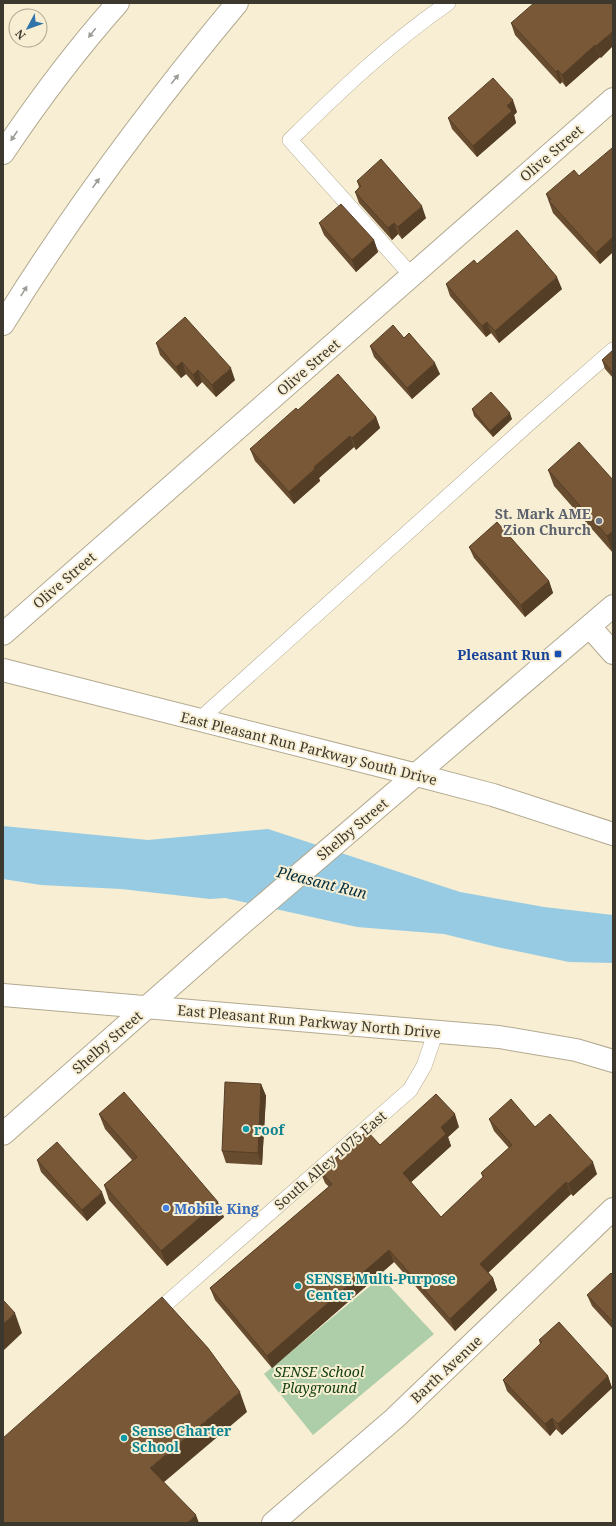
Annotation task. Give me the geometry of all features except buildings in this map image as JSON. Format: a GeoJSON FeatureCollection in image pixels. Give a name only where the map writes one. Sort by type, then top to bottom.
{"type":"FeatureCollection","features":[{"type":"Feature","properties":{"kind":"main road"},"geometry":{"type":"LineString","coordinates":[[3,153],[31,112],[97,27],[118,3]]}},
{"type":"Feature","properties":{"kind":"main road"},"geometry":{"type":"LineString","coordinates":[[3,324],[41,263],[114,158],[165,91],[237,3]]}},
{"type":"Feature","properties":{"kind":"main road","name":"Olive Street"},"geometry":{"type":"LineString","coordinates":[[3,634],[613,99]]}},
{"type":"Feature","properties":{"kind":"main road","name":"Shelby Street"},"geometry":{"type":"LineString","coordinates":[[3,1134],[239,926],[613,606]]}},
{"type":"Feature","properties":{"kind":"main road"},"geometry":{"type":"LineString","coordinates":[[590,627],[613,653]]}},
{"type":"Feature","properties":{"kind":"main road","name":"East Pleasant Run Parkway South Drive"},"geometry":{"type":"LineString","coordinates":[[3,670],[493,795],[613,834]]}},
{"type":"Feature","properties":{"kind":"main road","name":"East Pleasant Run Parkway North Drive"},"geometry":{"type":"LineString","coordinates":[[3,995],[499,1037],[576,1050],[613,1061]]}},
{"type":"Feature","properties":{"kind":"main road","name":"Barth Avenue"},"geometry":{"type":"LineString","coordinates":[[273,1523],[395,1418],[613,1209]]}},
{"type":"Feature","properties":{"kind":"lane"},"geometry":{"type":"LineString","coordinates":[[412,276],[290,140],[349,83],[418,24],[448,3]]}},
{"type":"Feature","properties":{"kind":"lane"},"geometry":{"type":"LineString","coordinates":[[199,720],[535,418],[613,350]]}},
{"type":"Feature","properties":{"kind":"lane","name":"South Alley 1075 East"},"geometry":{"type":"LineString","coordinates":[[143,1324],[410,1090],[424,1066],[436,1031]]}},
{"type":"Feature","properties":{"kind":"green space","name":"SENSE School Playground"},"geometry":{"type":"Polygon","coordinates":[[[381,1277],[434,1334],[313,1435],[264,1374],[381,1277]]]}},
{"type":"Feature","properties":{"kind":"water","name":"Pleasant Run"},"geometry":{"type":"Polygon","coordinates":[[[3,826],[148,840],[268,829],[460,892],[544,907],[613,915],[613,963],[569,962],[444,934],[357,927],[225,898],[210,899],[121,889],[41,885],[3,879],[3,826]]]}},
{"type":"Feature","properties":{"kind":"place","name":"St. Mark AME Zion Church"},"geometry":{"type":"Point","coordinates":[599,521]}},
{"type":"Feature","properties":{"kind":"place","name":"Pleasant Run"},"geometry":{"type":"Point","coordinates":[558,654]}},
{"type":"Feature","properties":{"kind":"place","name":"roof"},"geometry":{"type":"Point","coordinates":[246,1129]}},
{"type":"Feature","properties":{"kind":"place","name":"Mobile King"},"geometry":{"type":"Point","coordinates":[166,1208]}},
{"type":"Feature","properties":{"kind":"place","name":"SENSE Multi-Purpose Center"},"geometry":{"type":"Point","coordinates":[298,1286]}},
{"type":"Feature","properties":{"kind":"place","name":"Sense Charter School"},"geometry":{"type":"Point","coordinates":[124,1438]}}]}
